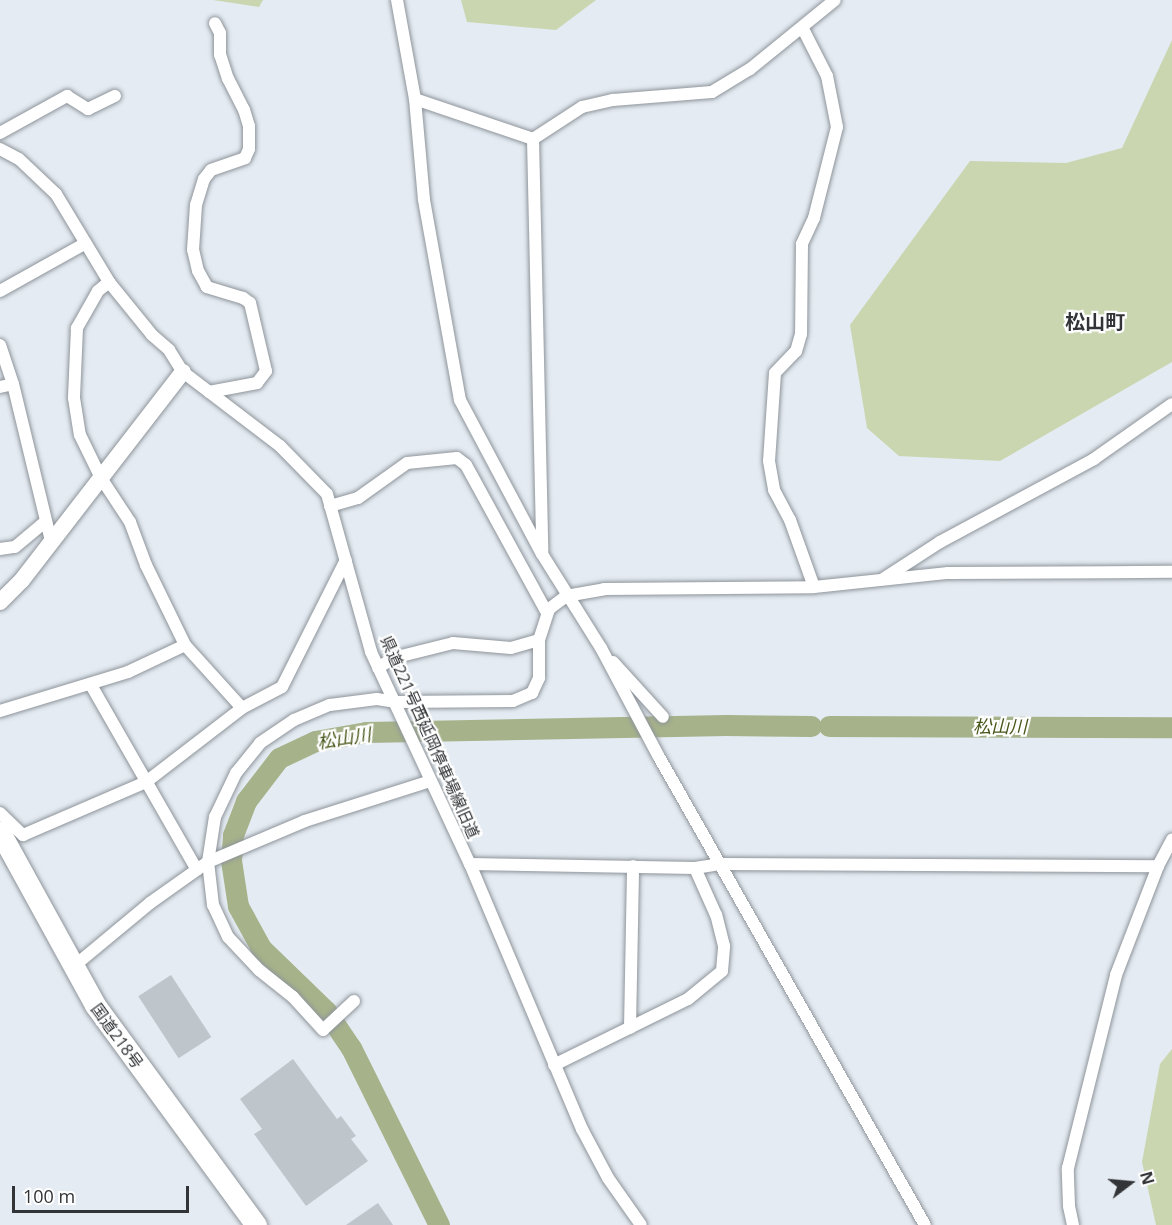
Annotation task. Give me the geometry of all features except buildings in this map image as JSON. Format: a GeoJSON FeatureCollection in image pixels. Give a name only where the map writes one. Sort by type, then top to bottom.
{"type":"FeatureCollection","features":[{"type":"Feature","properties":{"kind":"highway","name":"国道218号"},"geometry":{"type":"LineString","coordinates":[[0,832],[94,1005],[256,1225]]}},
{"type":"Feature","properties":{"kind":"street"},"geometry":{"type":"LineString","coordinates":[[397,0],[416,99],[423,200],[460,400],[542,554],[566,596],[601,648],[659,757],[925,1225]]}},
{"type":"Feature","properties":{"kind":"street"},"geometry":{"type":"LineString","coordinates":[[533,139],[582,107],[613,100],[712,92],[750,69],[835,0]]}},
{"type":"Feature","properties":{"kind":"street"},"geometry":{"type":"LineString","coordinates":[[209,392],[257,383],[266,371],[250,303],[243,298],[207,286],[198,271],[193,250],[196,205],[204,179],[211,170],[245,158],[249,149],[249,126],[220,55],[220,33],[215,23]]}},
{"type":"Feature","properties":{"kind":"street"},"geometry":{"type":"LineString","coordinates":[[802,27],[827,76],[837,126],[814,218],[802,244],[801,334],[796,351],[775,373],[769,461],[774,490],[790,520],[814,587]]}},
{"type":"Feature","properties":{"kind":"street"},"geometry":{"type":"LineString","coordinates":[[0,133],[68,96],[88,109],[115,96]]}},
{"type":"Feature","properties":{"kind":"street"},"geometry":{"type":"LineString","coordinates":[[416,99],[533,139]]}},
{"type":"Feature","properties":{"kind":"street"},"geometry":{"type":"LineString","coordinates":[[533,139],[542,554]]}},
{"type":"Feature","properties":{"kind":"street","name":"県道221号西延岡停車場線旧道"},"geometry":{"type":"LineString","coordinates":[[0,149],[19,159],[56,194],[109,282],[152,334],[169,350],[183,372],[280,446],[327,494],[355,599],[378,668],[470,864],[582,1129],[609,1178],[641,1225]]}},
{"type":"Feature","properties":{"kind":"street"},"geometry":{"type":"LineString","coordinates":[[0,291],[86,243]]}},
{"type":"Feature","properties":{"kind":"street"},"geometry":{"type":"LineString","coordinates":[[109,282],[98,291],[77,327],[73,367],[74,398],[80,435],[101,478],[130,522],[146,565],[185,645],[242,708]]}},
{"type":"Feature","properties":{"kind":"street"},"geometry":{"type":"LineString","coordinates":[[0,345],[13,384],[51,541]]}},
{"type":"Feature","properties":{"kind":"street"},"geometry":{"type":"LineString","coordinates":[[0,602],[22,580],[183,372]]}},
{"type":"Feature","properties":{"kind":"street"},"geometry":{"type":"LineString","coordinates":[[0,387],[13,384]]}},
{"type":"Feature","properties":{"kind":"street"},"geometry":{"type":"LineString","coordinates":[[881,580],[940,542],[1094,459],[1172,404]]}},
{"type":"Feature","properties":{"kind":"street"},"geometry":{"type":"LineString","coordinates":[[330,506],[358,498],[406,463],[457,459],[466,465],[547,613]]}},
{"type":"Feature","properties":{"kind":"street"},"geometry":{"type":"LineString","coordinates":[[0,549],[15,547],[46,521]]}},
{"type":"Feature","properties":{"kind":"street"},"geometry":{"type":"LineString","coordinates":[[0,813],[24,835],[146,782],[242,708],[282,687],[346,560]]}},
{"type":"Feature","properties":{"kind":"street"},"geometry":{"type":"LineString","coordinates":[[354,1001],[324,1029],[293,997],[259,970],[228,937],[213,905],[208,862],[216,818],[236,773],[260,743],[294,720],[330,705],[377,699],[395,702],[513,701],[532,693],[538,678],[539,640],[547,613],[566,596],[604,588],[814,587],[948,573],[1172,572]]}},
{"type":"Feature","properties":{"kind":"street"},"geometry":{"type":"LineString","coordinates":[[378,668],[393,658],[453,643],[511,648],[539,640]]}},
{"type":"Feature","properties":{"kind":"street"},"geometry":{"type":"LineString","coordinates":[[0,711],[128,672],[185,645]]}},
{"type":"Feature","properties":{"kind":"street"},"geometry":{"type":"LineString","coordinates":[[601,648],[663,717]]}},
{"type":"Feature","properties":{"kind":"street"},"geometry":{"type":"LineString","coordinates":[[91,685],[196,870]]}},
{"type":"Feature","properties":{"kind":"street"},"geometry":{"type":"LineString","coordinates":[[73,967],[150,903],[208,862],[305,821],[430,781]]}},
{"type":"Feature","properties":{"kind":"street"},"geometry":{"type":"LineString","coordinates":[[1072,1225],[1068,1168],[1116,975],[1158,866],[1172,840]]}},
{"type":"Feature","properties":{"kind":"street"},"geometry":{"type":"LineString","coordinates":[[470,864],[695,868],[720,864],[1158,866]]}},
{"type":"Feature","properties":{"kind":"street"},"geometry":{"type":"LineString","coordinates":[[630,1028],[633,866]]}},
{"type":"Feature","properties":{"kind":"street"},"geometry":{"type":"LineString","coordinates":[[554,1065],[688,999],[722,971],[724,946],[716,915],[695,868]]}},
{"type":"Feature","properties":{"kind":"green space"},"geometry":{"type":"Polygon","coordinates":[[[213,0],[263,0],[259,7],[213,0]]]}},
{"type":"Feature","properties":{"kind":"green space"},"geometry":{"type":"Polygon","coordinates":[[[461,0],[596,0],[556,30],[467,22],[461,0]]]}},
{"type":"Feature","properties":{"kind":"green space"},"geometry":{"type":"Polygon","coordinates":[[[1172,40],[1172,362],[1000,461],[899,456],[867,428],[850,325],[970,161],[1066,163],[1122,148],[1172,40]]]}},
{"type":"Feature","properties":{"kind":"green space"},"geometry":{"type":"Polygon","coordinates":[[[1172,1049],[1172,1225],[1156,1225],[1142,1162],[1160,1064],[1172,1049]]]}},
{"type":"Feature","properties":{"kind":"waterway","name":"松山川"},"geometry":{"type":"LineString","coordinates":[[439,1225],[351,1048],[326,1011],[261,948],[238,906],[231,860],[233,835],[246,801],[279,758],[315,741],[366,732],[726,725],[811,726]]}},
{"type":"Feature","properties":{"kind":"waterway","name":"松山川"},"geometry":{"type":"LineString","coordinates":[[829,726],[1172,727]]}},
{"type":"Feature","properties":{"kind":"district","name":"松山町"},"geometry":{"type":"Point","coordinates":[1095,321]}}]}
